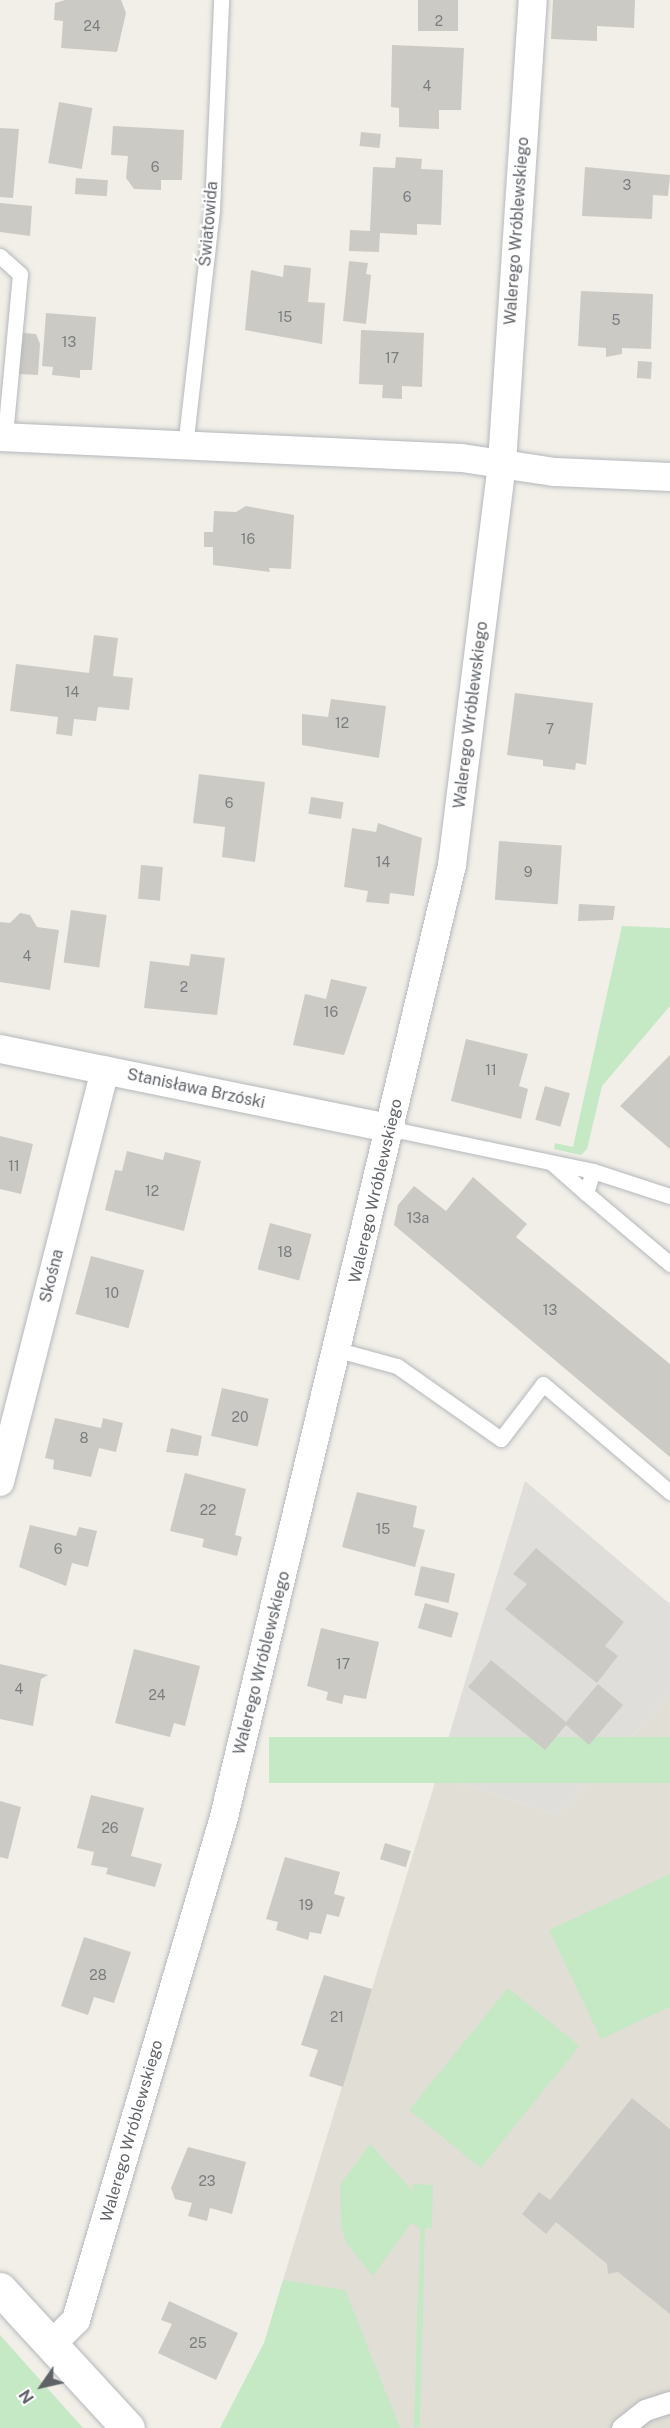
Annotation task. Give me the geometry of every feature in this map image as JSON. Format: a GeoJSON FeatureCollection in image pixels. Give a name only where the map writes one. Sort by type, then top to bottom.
{"type":"FeatureCollection","features":[{"type":"Feature","properties":{"kind":"street","name":"Walerego Wróblewskiego"},"geometry":{"type":"LineString","coordinates":[[51,2345],[76,2320],[224,1817],[392,1130],[452,865],[502,463],[533,0]]}},
{"type":"Feature","properties":{"kind":"street"},"geometry":{"type":"LineString","coordinates":[[2,437],[502,463],[555,472],[670,477]]}},
{"type":"Feature","properties":{"kind":"street","name":"Stanisława Brzóski"},"geometry":{"type":"LineString","coordinates":[[0,1049],[392,1130]]}},
{"type":"Feature","properties":{"kind":"street","name":"Skośna"},"geometry":{"type":"LineString","coordinates":[[0,1482],[105,1070]]}},
{"type":"Feature","properties":{"kind":"street"},"geometry":{"type":"LineString","coordinates":[[0,2289],[128,2428]]}},
{"type":"Feature","properties":{"kind":"street"},"geometry":{"type":"LineString","coordinates":[[622,2428],[645,2410],[670,2402]]}},
{"type":"Feature","properties":{"kind":"lane","name":"Światowida"},"geometry":{"type":"LineString","coordinates":[[185,447],[212,210],[221,0]]}},
{"type":"Feature","properties":{"kind":"lane"},"geometry":{"type":"LineString","coordinates":[[0,256],[20,274],[2,437]]}},
{"type":"Feature","properties":{"kind":"lane"},"geometry":{"type":"LineString","coordinates":[[392,1130],[593,1171],[670,1196]]}},
{"type":"Feature","properties":{"kind":"lane"},"geometry":{"type":"LineString","coordinates":[[552,1163],[670,1264]]}},
{"type":"Feature","properties":{"kind":"lane"},"geometry":{"type":"LineString","coordinates":[[586,1193],[593,1171]]}},
{"type":"Feature","properties":{"kind":"lane"},"geometry":{"type":"LineString","coordinates":[[338,1350],[397,1366],[501,1440],[543,1384],[670,1492]]}},
{"type":"Feature","properties":{"kind":"shaded area"},"geometry":{"type":"Polygon","coordinates":[[[525,1481],[670,1604],[670,1695],[559,1815],[437,1776],[525,1481]]]}},
{"type":"Feature","properties":{"kind":"shaded area"},"geometry":{"type":"Polygon","coordinates":[[[670,1695],[670,2428],[400,2428],[283,2280],[437,1776],[559,1815],[670,1695]]]}},
{"type":"Feature","properties":{"kind":"green space"},"geometry":{"type":"Polygon","coordinates":[[[622,926],[670,928],[670,1006],[602,1086],[587,1149],[581,1155],[554,1149],[555,1143],[573,1147],[622,926]]]}},
{"type":"Feature","properties":{"kind":"green space"},"geometry":{"type":"Polygon","coordinates":[[[269,1737],[670,1737],[670,1783],[269,1783],[269,1737]]]}},
{"type":"Feature","properties":{"kind":"green space"},"geometry":{"type":"Polygon","coordinates":[[[670,1874],[670,2007],[601,2039],[549,1930],[670,1874]]]}},
{"type":"Feature","properties":{"kind":"green space"},"geometry":{"type":"Polygon","coordinates":[[[508,1988],[579,2046],[481,2168],[409,2110],[508,1988]]]}},
{"type":"Feature","properties":{"kind":"green space"},"geometry":{"type":"Polygon","coordinates":[[[370,2144],[412,2190],[413,2184],[433,2185],[432,2228],[425,2228],[420,2427],[414,2427],[420,2228],[411,2223],[373,2276],[346,2243],[341,2224],[340,2185],[370,2144]]]}},
{"type":"Feature","properties":{"kind":"green space"},"geometry":{"type":"Polygon","coordinates":[[[283,2280],[345,2290],[400,2428],[220,2428],[264,2343],[283,2280]]]}},
{"type":"Feature","properties":{"kind":"green space"},"geometry":{"type":"Polygon","coordinates":[[[0,2335],[83,2428],[0,2428],[0,2335]]]}},
{"type":"Feature","properties":{"kind":"building"},"geometry":{"type":"Polygon","coordinates":[[[65,0],[121,0],[126,13],[117,52],[61,48],[63,21],[54,20],[55,3],[65,0]]]}},
{"type":"Feature","properties":{"kind":"building"},"geometry":{"type":"Polygon","coordinates":[[[418,0],[458,0],[458,31],[418,31],[418,0]]]}},
{"type":"Feature","properties":{"kind":"building"},"geometry":{"type":"Polygon","coordinates":[[[553,0],[635,0],[634,28],[597,26],[597,41],[551,39],[553,0]]]}},
{"type":"Feature","properties":{"kind":"building"},"geometry":{"type":"Polygon","coordinates":[[[392,45],[464,48],[461,110],[439,110],[439,129],[399,127],[399,108],[391,107],[392,45]]]}},
{"type":"Feature","properties":{"kind":"building"},"geometry":{"type":"Polygon","coordinates":[[[59,102],[92,108],[82,169],[48,163],[59,102]]]}},
{"type":"Feature","properties":{"kind":"building"},"geometry":{"type":"Polygon","coordinates":[[[113,126],[184,130],[182,180],[161,180],[161,190],[134,189],[126,178],[128,156],[111,155],[113,126]]]}},
{"type":"Feature","properties":{"kind":"building"},"geometry":{"type":"Polygon","coordinates":[[[0,128],[19,129],[13,198],[0,197],[0,128]]]}},
{"type":"Feature","properties":{"kind":"building"},"geometry":{"type":"Polygon","coordinates":[[[361,132],[381,134],[379,148],[360,146],[361,132]]]}},
{"type":"Feature","properties":{"kind":"building"},"geometry":{"type":"Polygon","coordinates":[[[396,157],[422,159],[421,169],[443,170],[441,225],[417,224],[417,235],[380,233],[379,252],[349,251],[350,230],[370,231],[373,167],[395,168],[396,157]]]}},
{"type":"Feature","properties":{"kind":"building"},"geometry":{"type":"Polygon","coordinates":[[[585,167],[670,175],[668,196],[653,195],[652,219],[582,216],[585,167]]]}},
{"type":"Feature","properties":{"kind":"building"},"geometry":{"type":"Polygon","coordinates":[[[76,178],[108,180],[107,196],[75,194],[76,178]]]}},
{"type":"Feature","properties":{"kind":"building"},"geometry":{"type":"Polygon","coordinates":[[[0,203],[32,206],[30,236],[0,232],[0,203]]]}},
{"type":"Feature","properties":{"kind":"building"},"geometry":{"type":"Polygon","coordinates":[[[349,261],[368,263],[366,274],[371,275],[366,324],[343,321],[349,261]]]}},
{"type":"Feature","properties":{"kind":"building"},"geometry":{"type":"Polygon","coordinates":[[[284,265],[311,268],[308,302],[325,303],[322,344],[245,330],[251,270],[283,277],[284,265]]]}},
{"type":"Feature","properties":{"kind":"building"},"geometry":{"type":"Polygon","coordinates":[[[581,291],[653,294],[651,349],[622,348],[622,354],[606,357],[606,348],[578,346],[581,291]]]}},
{"type":"Feature","properties":{"kind":"building"},"geometry":{"type":"Polygon","coordinates":[[[46,313],[96,317],[92,370],[80,370],[80,378],[52,375],[53,367],[42,366],[46,313]]]}},
{"type":"Feature","properties":{"kind":"building"},"geometry":{"type":"Polygon","coordinates":[[[361,330],[424,333],[422,387],[402,386],[402,399],[382,398],[383,385],[359,384],[361,330]]]}},
{"type":"Feature","properties":{"kind":"building"},"geometry":{"type":"Polygon","coordinates":[[[23,333],[36,334],[40,344],[38,375],[19,374],[23,333]]]}},
{"type":"Feature","properties":{"kind":"building"},"geometry":{"type":"Polygon","coordinates":[[[638,361],[652,362],[651,379],[637,378],[638,361]]]}},
{"type":"Feature","properties":{"kind":"building"},"geometry":{"type":"Polygon","coordinates":[[[246,506],[294,515],[291,569],[269,568],[270,572],[213,565],[213,547],[204,547],[204,532],[213,532],[214,511],[236,512],[246,506]]]}},
{"type":"Feature","properties":{"kind":"building"},"geometry":{"type":"Polygon","coordinates":[[[94,635],[118,638],[113,676],[133,678],[129,710],[98,707],[96,721],[74,719],[72,736],[56,734],[58,717],[10,711],[16,664],[89,673],[94,635]]]}},
{"type":"Feature","properties":{"kind":"building"},"geometry":{"type":"Polygon","coordinates":[[[515,693],[593,703],[586,765],[576,763],[575,770],[543,766],[543,760],[507,755],[515,693]]]}},
{"type":"Feature","properties":{"kind":"building"},"geometry":{"type":"Polygon","coordinates":[[[331,699],[386,706],[379,758],[302,745],[302,714],[328,717],[331,699]]]}},
{"type":"Feature","properties":{"kind":"building"},"geometry":{"type":"Polygon","coordinates":[[[199,774],[265,782],[255,862],[222,857],[225,827],[193,823],[199,774]]]}},
{"type":"Feature","properties":{"kind":"building"},"geometry":{"type":"Polygon","coordinates":[[[311,797],[344,802],[341,819],[308,814],[311,797]]]}},
{"type":"Feature","properties":{"kind":"building"},"geometry":{"type":"Polygon","coordinates":[[[378,823],[422,838],[414,896],[390,893],[389,904],[366,902],[368,891],[344,887],[352,828],[376,832],[378,823]]]}},
{"type":"Feature","properties":{"kind":"building"},"geometry":{"type":"Polygon","coordinates":[[[499,841],[562,845],[558,904],[495,900],[499,841]]]}},
{"type":"Feature","properties":{"kind":"building"},"geometry":{"type":"Polygon","coordinates":[[[141,865],[163,867],[160,901],[138,899],[141,865]]]}},
{"type":"Feature","properties":{"kind":"building"},"geometry":{"type":"Polygon","coordinates":[[[579,904],[615,906],[613,920],[578,921],[579,904]]]}},
{"type":"Feature","properties":{"kind":"building"},"geometry":{"type":"Polygon","coordinates":[[[71,910],[107,915],[99,967],[64,962],[71,910]]]}},
{"type":"Feature","properties":{"kind":"building"},"geometry":{"type":"Polygon","coordinates":[[[20,913],[30,915],[37,927],[59,930],[50,990],[0,982],[0,922],[10,923],[20,913]]]}},
{"type":"Feature","properties":{"kind":"building"},"geometry":{"type":"Polygon","coordinates":[[[191,954],[225,958],[217,1015],[144,1008],[150,961],[189,966],[191,954]]]}},
{"type":"Feature","properties":{"kind":"building"},"geometry":{"type":"Polygon","coordinates":[[[331,979],[367,987],[344,1055],[293,1045],[305,994],[326,999],[331,979]]]}},
{"type":"Feature","properties":{"kind":"building"},"geometry":{"type":"Polygon","coordinates":[[[466,1039],[528,1054],[519,1086],[528,1089],[521,1119],[451,1101],[466,1039]]]}},
{"type":"Feature","properties":{"kind":"building"},"geometry":{"type":"Polygon","coordinates":[[[670,1055],[670,1149],[620,1106],[670,1055]]]}},
{"type":"Feature","properties":{"kind":"building"},"geometry":{"type":"Polygon","coordinates":[[[545,1086],[570,1093],[560,1127],[535,1120],[545,1086]]]}},
{"type":"Feature","properties":{"kind":"building"},"geometry":{"type":"Polygon","coordinates":[[[0,1136],[33,1144],[21,1194],[0,1189],[0,1136]]]}},
{"type":"Feature","properties":{"kind":"building"},"geometry":{"type":"Polygon","coordinates":[[[127,1151],[163,1160],[165,1152],[201,1161],[184,1231],[105,1210],[115,1170],[122,1171],[127,1151]]]}},
{"type":"Feature","properties":{"kind":"building"},"geometry":{"type":"Polygon","coordinates":[[[473,1177],[527,1224],[516,1237],[670,1364],[670,1457],[394,1225],[398,1205],[414,1186],[446,1211],[473,1177]]]}},
{"type":"Feature","properties":{"kind":"building"},"geometry":{"type":"Polygon","coordinates":[[[270,1223],[312,1234],[299,1280],[258,1269],[270,1223]]]}},
{"type":"Feature","properties":{"kind":"building"},"geometry":{"type":"Polygon","coordinates":[[[91,1256],[144,1270],[129,1328],[75,1314],[91,1256]]]}},
{"type":"Feature","properties":{"kind":"building"},"geometry":{"type":"Polygon","coordinates":[[[222,1388],[269,1399],[258,1447],[211,1436],[222,1388]]]}},
{"type":"Feature","properties":{"kind":"building"},"geometry":{"type":"Polygon","coordinates":[[[55,1418],[101,1428],[103,1418],[123,1423],[116,1452],[99,1448],[91,1477],[53,1469],[54,1460],[45,1458],[55,1418]]]}},
{"type":"Feature","properties":{"kind":"building"},"geometry":{"type":"Polygon","coordinates":[[[171,1428],[202,1436],[198,1456],[166,1452],[171,1428]]]}},
{"type":"Feature","properties":{"kind":"building"},"geometry":{"type":"Polygon","coordinates":[[[185,1473],[246,1489],[235,1535],[242,1537],[237,1556],[202,1547],[204,1539],[170,1531],[185,1473]]]}},
{"type":"Feature","properties":{"kind":"building"},"geometry":{"type":"Polygon","coordinates":[[[357,1492],[417,1506],[413,1527],[425,1530],[415,1567],[342,1547],[357,1492]]]}},
{"type":"Feature","properties":{"kind":"building"},"geometry":{"type":"Polygon","coordinates":[[[30,1525],[76,1536],[79,1527],[97,1531],[88,1567],[72,1563],[66,1586],[19,1567],[30,1525]]]}},
{"type":"Feature","properties":{"kind":"building"},"geometry":{"type":"Polygon","coordinates":[[[536,1548],[624,1622],[605,1646],[618,1656],[597,1683],[505,1609],[527,1584],[513,1574],[536,1548]]]}},
{"type":"Feature","properties":{"kind":"building"},"geometry":{"type":"Polygon","coordinates":[[[421,1566],[455,1574],[448,1603],[414,1595],[421,1566]]]}},
{"type":"Feature","properties":{"kind":"building"},"geometry":{"type":"Polygon","coordinates":[[[425,1603],[459,1613],[451,1638],[418,1628],[425,1603]]]}},
{"type":"Feature","properties":{"kind":"building"},"geometry":{"type":"Polygon","coordinates":[[[321,1628],[379,1642],[366,1699],[344,1695],[342,1704],[326,1700],[328,1692],[307,1686],[321,1628]]]}},
{"type":"Feature","properties":{"kind":"building"},"geometry":{"type":"Polygon","coordinates":[[[134,1649],[200,1666],[185,1726],[174,1723],[170,1737],[115,1723],[134,1649]]]}},
{"type":"Feature","properties":{"kind":"building"},"geometry":{"type":"Polygon","coordinates":[[[491,1660],[566,1722],[598,1684],[623,1705],[589,1745],[566,1725],[545,1750],[468,1687],[491,1660]]]}},
{"type":"Feature","properties":{"kind":"building"},"geometry":{"type":"Polygon","coordinates":[[[0,1664],[48,1675],[41,1679],[33,1726],[0,1719],[0,1664]]]}},
{"type":"Feature","properties":{"kind":"building"},"geometry":{"type":"Polygon","coordinates":[[[91,1795],[144,1808],[131,1856],[162,1864],[155,1887],[106,1874],[108,1868],[91,1865],[94,1852],[77,1848],[91,1795]]]}},
{"type":"Feature","properties":{"kind":"building"},"geometry":{"type":"Polygon","coordinates":[[[0,1801],[21,1807],[8,1859],[0,1857],[0,1801]]]}},
{"type":"Feature","properties":{"kind":"building"},"geometry":{"type":"Polygon","coordinates":[[[385,1843],[411,1851],[406,1867],[380,1859],[385,1843]]]}},
{"type":"Feature","properties":{"kind":"building"},"geometry":{"type":"Polygon","coordinates":[[[285,1857],[340,1872],[334,1894],[345,1897],[339,1917],[327,1914],[321,1934],[310,1932],[308,1940],[276,1930],[278,1922],[266,1919],[285,1857]]]}},
{"type":"Feature","properties":{"kind":"building"},"geometry":{"type":"Polygon","coordinates":[[[84,1937],[131,1952],[114,2003],[94,1997],[88,2015],[61,2006],[84,1937]]]}},
{"type":"Feature","properties":{"kind":"building"},"geometry":{"type":"Polygon","coordinates":[[[324,1975],[372,1989],[343,2087],[309,2076],[318,2050],[301,2045],[324,1975]]]}},
{"type":"Feature","properties":{"kind":"building"},"geometry":{"type":"Polygon","coordinates":[[[632,2098],[670,2129],[670,2314],[618,2272],[608,2274],[607,2264],[556,2222],[546,2234],[522,2214],[539,2192],[550,2200],[632,2098]]]}},
{"type":"Feature","properties":{"kind":"building"},"geometry":{"type":"Polygon","coordinates":[[[188,2147],[246,2162],[232,2214],[210,2208],[207,2221],[188,2216],[192,2203],[175,2199],[171,2188],[188,2147]]]}},
{"type":"Feature","properties":{"kind":"building"},"geometry":{"type":"Polygon","coordinates":[[[169,2301],[238,2333],[216,2380],[158,2353],[172,2324],[161,2320],[169,2301]]]}}]}
